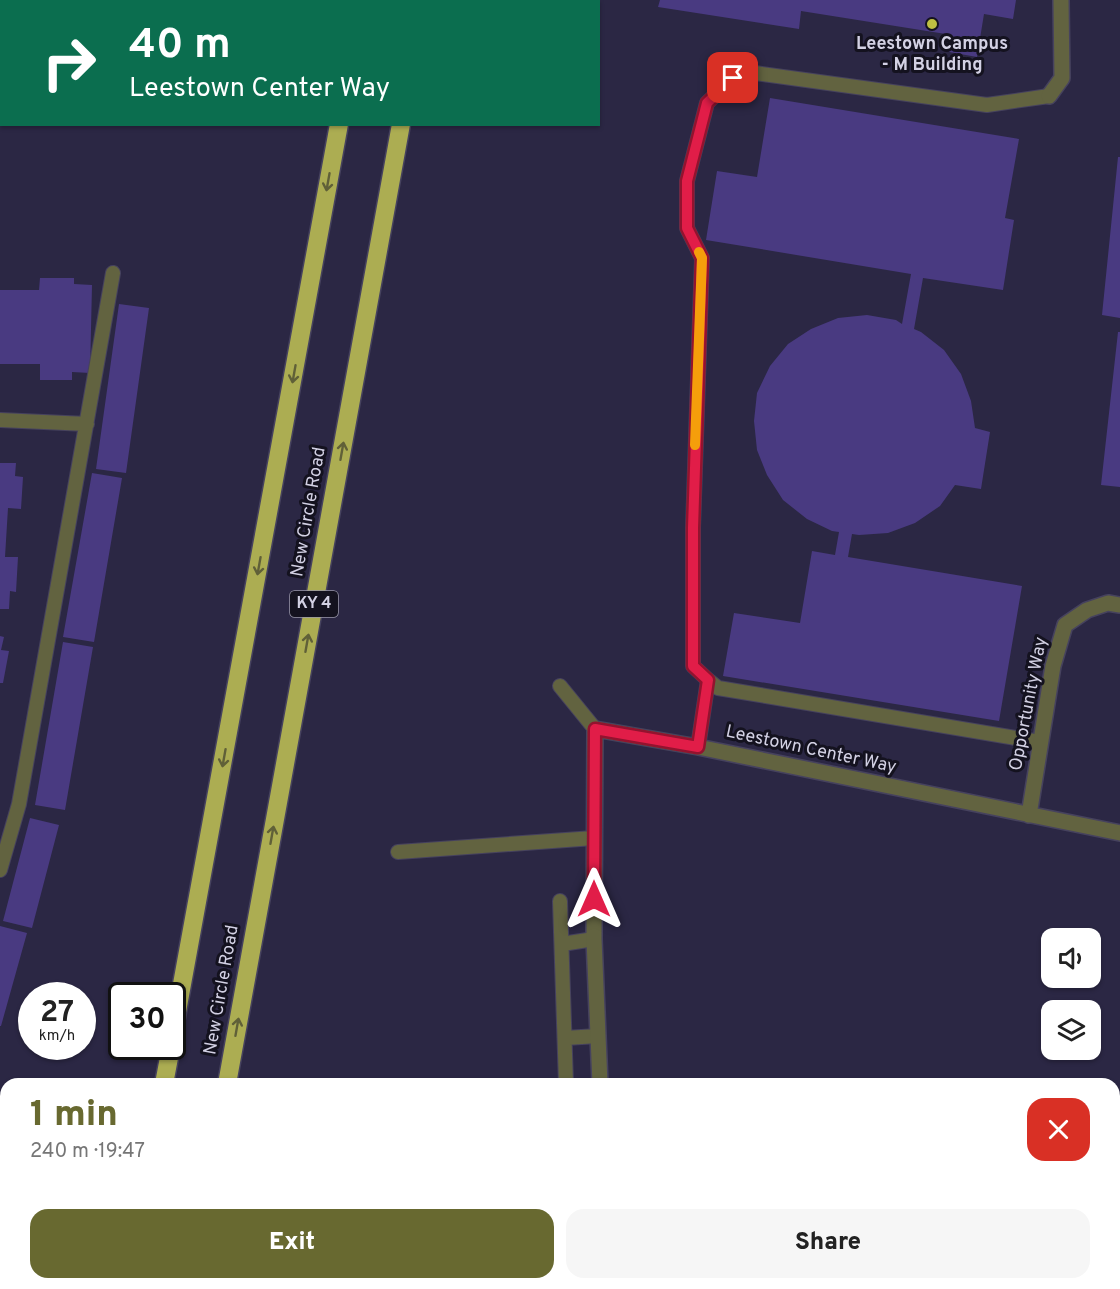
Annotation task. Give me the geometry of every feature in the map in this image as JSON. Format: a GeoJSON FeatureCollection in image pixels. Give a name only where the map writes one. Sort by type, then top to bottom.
{"type":"FeatureCollection","features":[{"type":"Feature","properties":{"kind":"highway"},"geometry":{"type":"LineString","coordinates":[[182,982],[339,126]]}},
{"type":"Feature","properties":{"kind":"highway","name":"New Circle Road"},"geometry":{"type":"LineString","coordinates":[[228,1078],[401,126]]}},
{"type":"Feature","properties":{"kind":"highway"},"geometry":{"type":"LineString","coordinates":[[165,1078],[169,1060]]}},
{"type":"Feature","properties":{"kind":"street"},"geometry":{"type":"LineString","coordinates":[[1049,96],[1062,78],[1061,0]]}},
{"type":"Feature","properties":{"kind":"street","name":"Opportunity Way"},"geometry":{"type":"LineString","coordinates":[[1029,815],[1053,666],[1065,625],[1087,610],[1108,603],[1120,605]]}},
{"type":"Feature","properties":{"kind":"street"},"geometry":{"type":"LineString","coordinates":[[595,729],[594,939],[600,1078]]}},
{"type":"Feature","properties":{"kind":"street","name":"Leestown Center Way"},"geometry":{"type":"LineString","coordinates":[[595,729],[698,747],[1120,834]]}},
{"type":"Feature","properties":{"kind":"lane"},"geometry":{"type":"LineString","coordinates":[[1040,741],[718,688],[693,666],[693,528],[702,258],[687,228],[687,181],[707,103],[733,78],[755,73],[987,105],[1049,96]]}},
{"type":"Feature","properties":{"kind":"lane"},"geometry":{"type":"LineString","coordinates":[[0,870],[19,804],[113,273]]}},
{"type":"Feature","properties":{"kind":"lane"},"geometry":{"type":"LineString","coordinates":[[0,420],[87,424]]}},
{"type":"Feature","properties":{"kind":"lane"},"geometry":{"type":"LineString","coordinates":[[698,747],[708,680]]}},
{"type":"Feature","properties":{"kind":"lane"},"geometry":{"type":"LineString","coordinates":[[560,686],[595,729]]}},
{"type":"Feature","properties":{"kind":"lane"},"geometry":{"type":"LineString","coordinates":[[398,852],[594,838]]}},
{"type":"Feature","properties":{"kind":"lane"},"geometry":{"type":"LineString","coordinates":[[560,901],[566,1078]]}},
{"type":"Feature","properties":{"kind":"lane"},"geometry":{"type":"LineString","coordinates":[[562,944],[594,939]]}},
{"type":"Feature","properties":{"kind":"lane"},"geometry":{"type":"LineString","coordinates":[[565,1038],[598,1036]]}},
{"type":"Feature","properties":{"kind":"building","name":"Leestown Campus - M Building"},"geometry":{"type":"Polygon","coordinates":[[[660,0],[1016,0],[1013,19],[984,14],[977,57],[949,52],[952,35],[801,11],[799,29],[658,7],[660,0]]]}},
{"type":"Feature","properties":{"kind":"building"},"geometry":{"type":"Polygon","coordinates":[[[770,98],[1019,139],[1005,218],[1014,220],[1003,290],[923,278],[914,329],[944,350],[961,374],[971,401],[975,428],[990,432],[981,489],[955,485],[940,506],[915,523],[888,533],[852,534],[848,557],[1022,586],[999,721],[723,676],[734,613],[800,623],[812,551],[835,555],[839,532],[807,519],[783,500],[767,475],[757,450],[754,421],[757,393],[770,366],[788,344],[811,329],[838,318],[867,315],[896,320],[902,324],[911,274],[706,240],[717,171],[757,177],[770,98]]]}},
{"type":"Feature","properties":{"kind":"building"},"geometry":{"type":"Polygon","coordinates":[[[1118,157],[1120,157],[1120,318],[1102,315],[1118,157]]]}},
{"type":"Feature","properties":{"kind":"building"},"geometry":{"type":"Polygon","coordinates":[[[40,278],[74,278],[74,284],[92,285],[90,373],[72,372],[72,380],[40,380],[40,364],[0,364],[0,290],[39,290],[40,278]]]}},
{"type":"Feature","properties":{"kind":"building"},"geometry":{"type":"Polygon","coordinates":[[[119,304],[149,308],[126,473],[96,469],[119,304]]]}},
{"type":"Feature","properties":{"kind":"building"},"geometry":{"type":"Polygon","coordinates":[[[1118,332],[1120,332],[1120,487],[1101,485],[1118,332]]]}},
{"type":"Feature","properties":{"kind":"building"},"geometry":{"type":"Polygon","coordinates":[[[0,463],[16,463],[15,476],[23,477],[21,509],[8,508],[5,557],[18,557],[16,592],[10,591],[9,609],[0,609],[0,463]]]}},
{"type":"Feature","properties":{"kind":"building"},"geometry":{"type":"Polygon","coordinates":[[[92,473],[122,478],[94,642],[63,637],[92,473]]]}},
{"type":"Feature","properties":{"kind":"building"},"geometry":{"type":"Polygon","coordinates":[[[0,636],[4,637],[1,650],[9,651],[3,683],[0,683],[0,636]]]}},
{"type":"Feature","properties":{"kind":"building"},"geometry":{"type":"Polygon","coordinates":[[[63,642],[93,647],[65,810],[35,805],[63,642]]]}},
{"type":"Feature","properties":{"kind":"building"},"geometry":{"type":"Polygon","coordinates":[[[30,818],[59,825],[32,928],[3,921],[30,818]]]}},
{"type":"Feature","properties":{"kind":"building"},"geometry":{"type":"Polygon","coordinates":[[[0,926],[27,933],[1,1026],[0,1026],[0,926]]]}},
{"type":"Feature","properties":{"kind":"slow traffic"},"geometry":{"type":"LineString","coordinates":[[695,445],[702,258],[699,252]]}},
{"type":"Feature","properties":{"kind":"place","name":"Leestown Campus - M Building"},"geometry":{"type":"Point","coordinates":[932,24]}},
{"type":"Feature","properties":{"kind":"route"},"geometry":{"type":"LineString","coordinates":[[594,899],[595,729],[698,747],[708,680],[693,666],[693,528],[702,258],[687,228],[687,181],[707,103],[733,78]]}}]}
